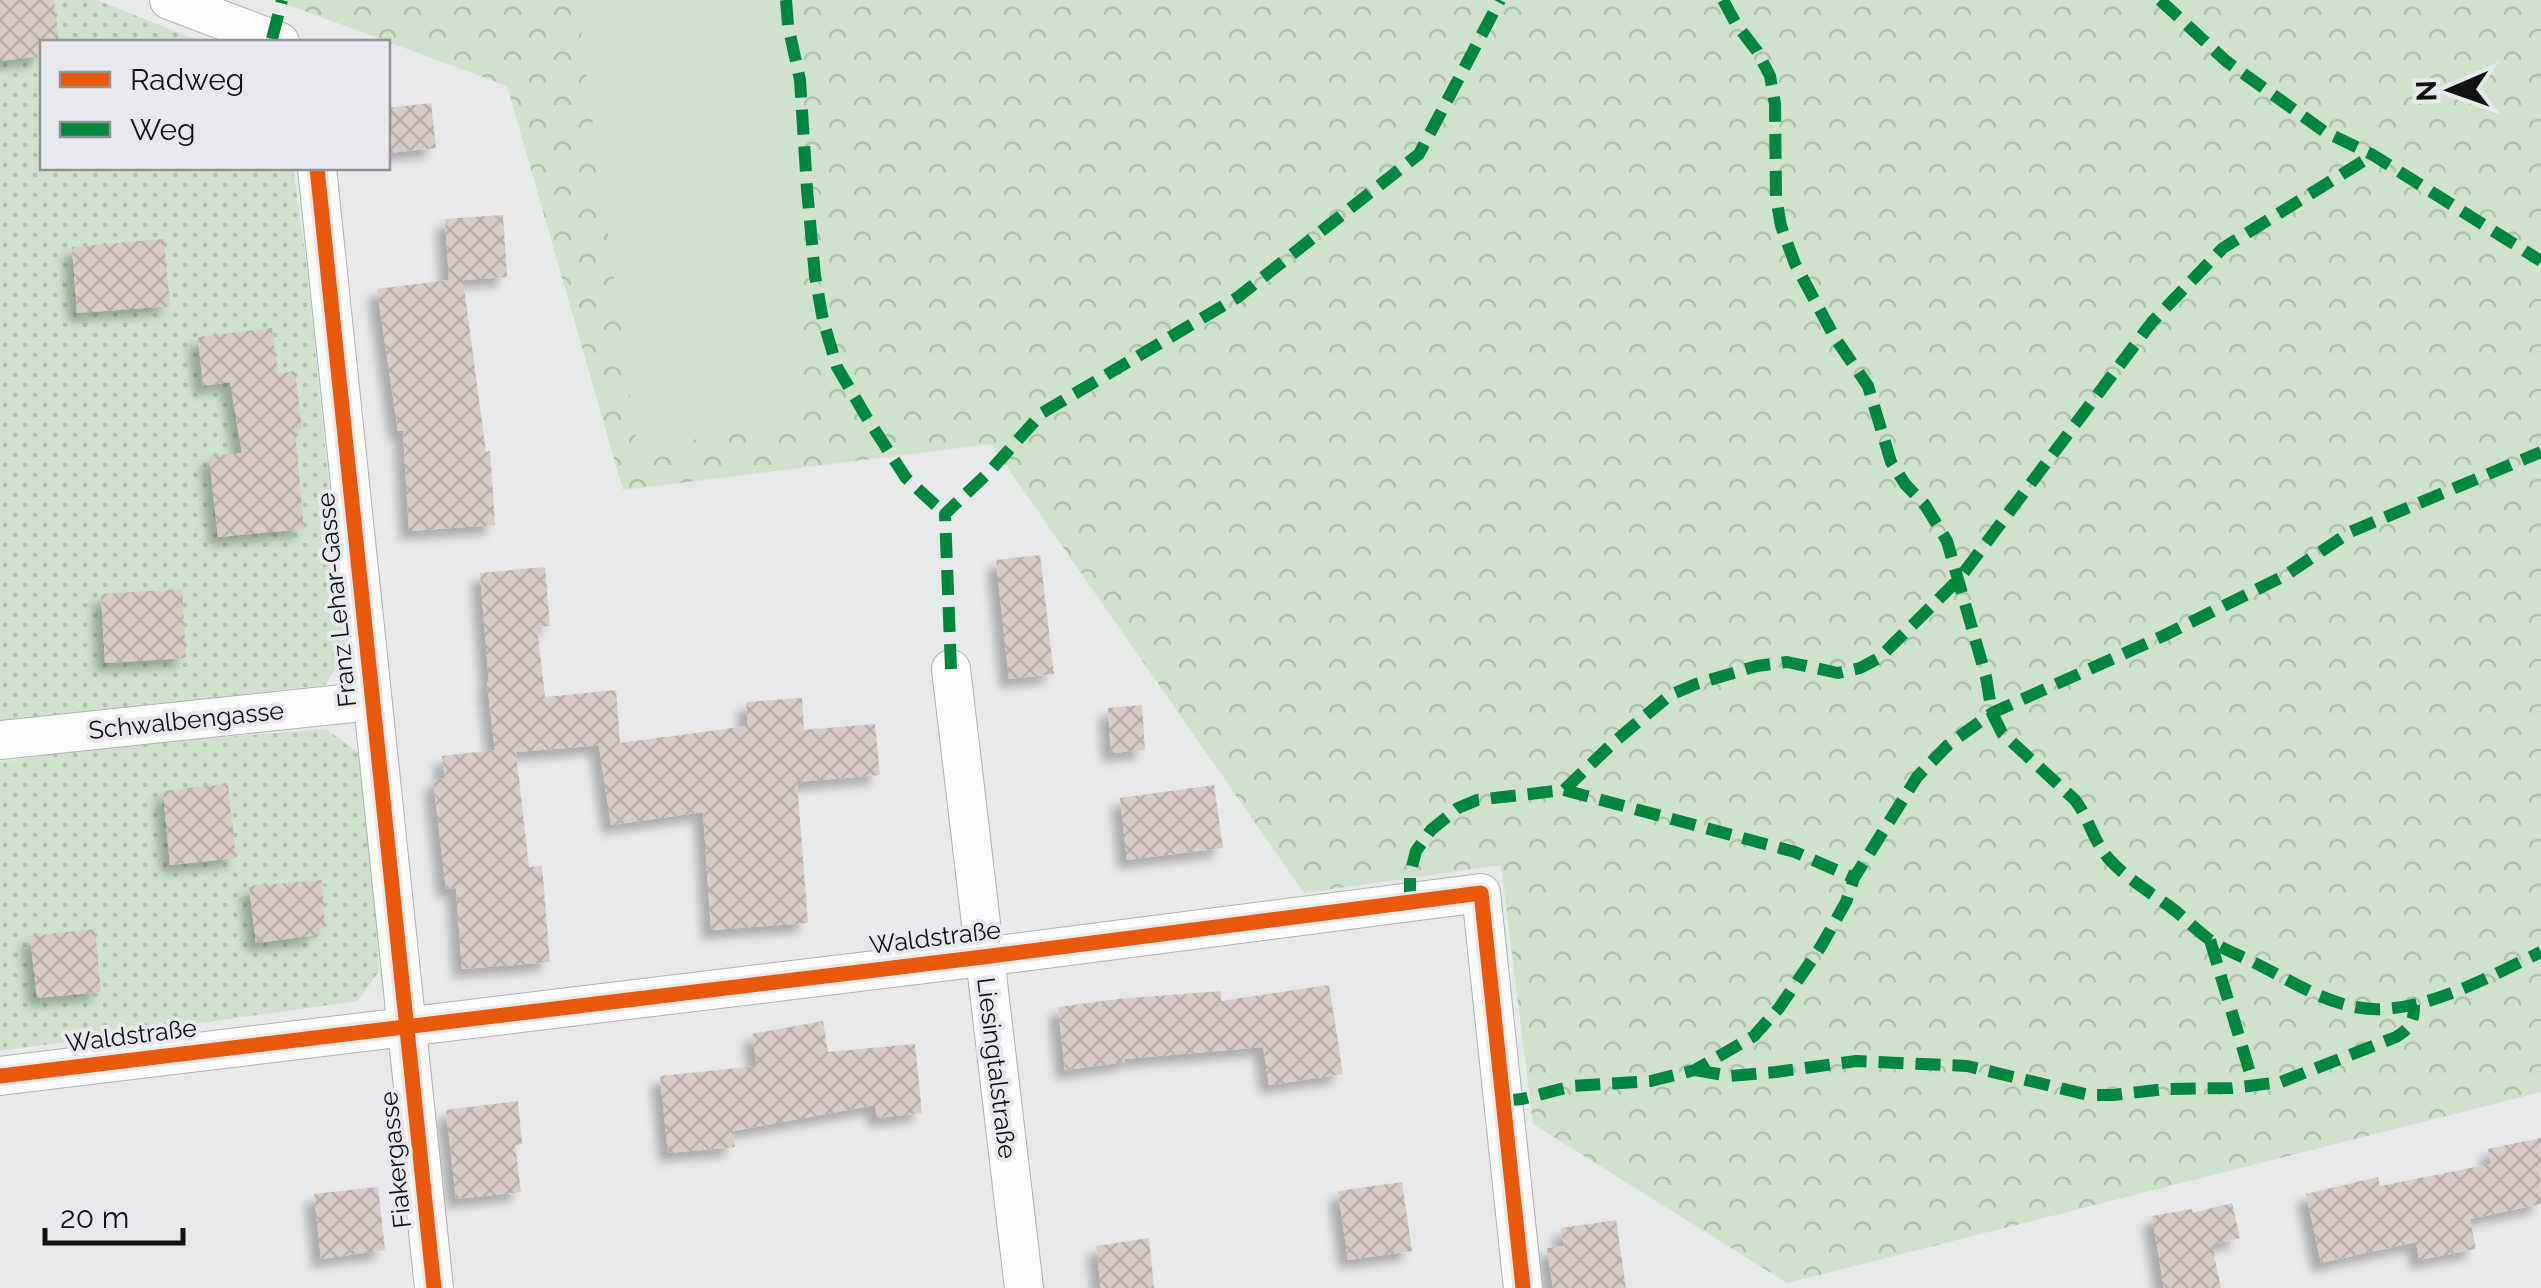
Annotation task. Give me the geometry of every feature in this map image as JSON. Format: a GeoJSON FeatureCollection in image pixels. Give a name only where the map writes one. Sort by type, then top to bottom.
{"type":"FeatureCollection","features":[{"type":"Feature","properties":{"kind":"street"},"geometry":{"type":"LineString","coordinates":[[169,0],[275,40]]}},
{"type":"Feature","properties":{"kind":"street","name":"Franz Lehar-Gasse"},"geometry":{"type":"LineString","coordinates":[[316,170],[405,1027]]}},
{"type":"Feature","properties":{"kind":"street","name":"Liesingtalstraße"},"geometry":{"type":"LineString","coordinates":[[951,668],[1024,1288]]}},
{"type":"Feature","properties":{"kind":"street","name":"Schwalbengasse"},"geometry":{"type":"LineString","coordinates":[[0,740],[372,700]]}},
{"type":"Feature","properties":{"kind":"street","name":"Waldstraße"},"geometry":{"type":"LineString","coordinates":[[0,1076],[983,957],[1481,892],[1523,1288]]}},
{"type":"Feature","properties":{"kind":"street","name":"Fiakergasse"},"geometry":{"type":"LineString","coordinates":[[405,1027],[434,1288]]}},
{"type":"Feature","properties":{"kind":"green space"},"geometry":{"type":"Polygon","coordinates":[[[0,0],[97,0],[197,40],[40,40],[40,170],[293,170],[346,652],[325,685],[0,723],[0,0]]]}},
{"type":"Feature","properties":{"kind":"green space"},"geometry":{"type":"Polygon","coordinates":[[[275,0],[587,0],[581,36],[638,454],[801,412],[797,0],[2541,0],[2541,1092],[1787,1283],[1533,1124],[1501,865],[1304,893],[991,444],[623,490],[507,86],[275,0]]]}},
{"type":"Feature","properties":{"kind":"green space"},"geometry":{"type":"Polygon","coordinates":[[[587,0],[797,0],[801,412],[638,454],[581,36],[587,0]]]}},
{"type":"Feature","properties":{"kind":"green space"},"geometry":{"type":"Polygon","coordinates":[[[326,729],[364,757],[379,971],[358,1001],[0,1051],[0,762],[112,746],[326,729]]]}},
{"type":"Feature","properties":{"kind":"building"},"geometry":{"type":"Polygon","coordinates":[[[0,0],[54,0],[59,40],[40,40],[40,56],[0,61],[0,0]]]}},
{"type":"Feature","properties":{"kind":"building"},"geometry":{"type":"Polygon","coordinates":[[[431,103],[436,148],[390,153],[390,108],[431,103]]]}},
{"type":"Feature","properties":{"kind":"building"},"geometry":{"type":"Polygon","coordinates":[[[503,215],[507,277],[463,280],[486,452],[490,451],[495,525],[409,531],[403,431],[398,431],[377,289],[449,280],[445,219],[503,215]]]}},
{"type":"Feature","properties":{"kind":"building"},"geometry":{"type":"Polygon","coordinates":[[[164,239],[170,306],[77,313],[72,247],[164,239]]]}},
{"type":"Feature","properties":{"kind":"building"},"geometry":{"type":"Polygon","coordinates":[[[272,328],[278,374],[295,371],[302,429],[295,430],[304,529],[218,537],[209,456],[242,453],[230,382],[203,386],[198,337],[272,328]]]}},
{"type":"Feature","properties":{"kind":"building"},"geometry":{"type":"Polygon","coordinates":[[[1040,555],[1054,674],[1009,679],[996,560],[1040,555]]]}},
{"type":"Feature","properties":{"kind":"building"},"geometry":{"type":"Polygon","coordinates":[[[545,567],[550,626],[537,627],[545,697],[616,690],[620,743],[748,726],[746,702],[802,698],[804,730],[875,724],[880,775],[797,782],[808,923],[711,930],[703,812],[611,825],[599,746],[604,745],[516,752],[529,867],[542,866],[550,962],[462,969],[456,888],[446,889],[433,780],[445,778],[442,756],[495,750],[480,573],[545,567]]]}},
{"type":"Feature","properties":{"kind":"building"},"geometry":{"type":"Polygon","coordinates":[[[182,589],[186,658],[105,663],[101,594],[182,589]]]}},
{"type":"Feature","properties":{"kind":"building"},"geometry":{"type":"Polygon","coordinates":[[[1142,705],[1145,750],[1111,753],[1108,708],[1142,705]]]}},
{"type":"Feature","properties":{"kind":"building"},"geometry":{"type":"Polygon","coordinates":[[[228,784],[236,858],[170,865],[163,791],[228,784]]]}},
{"type":"Feature","properties":{"kind":"building"},"geometry":{"type":"Polygon","coordinates":[[[1214,785],[1223,848],[1127,860],[1120,798],[1214,785]]]}},
{"type":"Feature","properties":{"kind":"building"},"geometry":{"type":"Polygon","coordinates":[[[322,880],[325,927],[316,928],[317,935],[256,943],[249,886],[322,880]]]}},
{"type":"Feature","properties":{"kind":"building"},"geometry":{"type":"Polygon","coordinates":[[[95,929],[101,992],[37,998],[30,936],[95,929]]]}},
{"type":"Feature","properties":{"kind":"building"},"geometry":{"type":"Polygon","coordinates":[[[1329,985],[1343,1074],[1269,1085],[1263,1047],[1124,1059],[1125,1062],[1065,1070],[1058,1007],[1221,991],[1221,1001],[1329,985]]]}},
{"type":"Feature","properties":{"kind":"building"},"geometry":{"type":"Polygon","coordinates":[[[823,1021],[828,1052],[915,1044],[922,1113],[877,1118],[875,1105],[733,1131],[735,1147],[668,1153],[660,1076],[757,1066],[752,1034],[823,1021]]]}},
{"type":"Feature","properties":{"kind":"building"},"geometry":{"type":"Polygon","coordinates":[[[518,1101],[522,1144],[515,1145],[521,1192],[456,1199],[446,1110],[518,1101]]]}},
{"type":"Feature","properties":{"kind":"building"},"geometry":{"type":"Polygon","coordinates":[[[2541,1138],[2541,1204],[2470,1219],[2476,1249],[2419,1260],[2416,1242],[2321,1263],[2306,1194],[2378,1177],[2380,1186],[2491,1164],[2488,1149],[2541,1138]]]}},
{"type":"Feature","properties":{"kind":"building"},"geometry":{"type":"Polygon","coordinates":[[[1402,1182],[1412,1251],[1348,1260],[1338,1191],[1402,1182]]]}},
{"type":"Feature","properties":{"kind":"building"},"geometry":{"type":"Polygon","coordinates":[[[378,1187],[385,1250],[321,1259],[314,1194],[378,1187]]]}},
{"type":"Feature","properties":{"kind":"building"},"geometry":{"type":"Polygon","coordinates":[[[2232,1203],[2240,1238],[2212,1245],[2221,1288],[2164,1288],[2152,1216],[2192,1209],[2193,1213],[2232,1203]]]}},
{"type":"Feature","properties":{"kind":"building"},"geometry":{"type":"Polygon","coordinates":[[[1616,1220],[1626,1288],[1553,1288],[1547,1248],[1564,1246],[1561,1228],[1616,1220]]]}},
{"type":"Feature","properties":{"kind":"building"},"geometry":{"type":"Polygon","coordinates":[[[1149,1238],[1154,1288],[1101,1288],[1096,1246],[1149,1238]]]}},
{"type":"Feature","properties":{"kind":"marked path"},"geometry":{"type":"LineString","coordinates":[[272,39],[282,0]]}},
{"type":"Feature","properties":{"kind":"marked path"},"geometry":{"type":"LineString","coordinates":[[786,0],[800,80],[815,276],[837,367],[906,478],[945,514]]}},
{"type":"Feature","properties":{"kind":"marked path"},"geometry":{"type":"LineString","coordinates":[[951,669],[945,514],[1042,413],[1238,297],[1419,154],[1500,0]]}},
{"type":"Feature","properties":{"kind":"marked path"},"geometry":{"type":"LineString","coordinates":[[1723,0],[1770,76],[1775,104],[1776,197],[1781,226],[1795,264],[1835,338],[1868,386],[1891,462],[1947,541],[1986,677],[1992,713],[2002,733],[2075,800],[2109,859],[2215,944],[2318,995],[2351,1006],[2385,1009],[2426,1002],[2541,952]]}},
{"type":"Feature","properties":{"kind":"marked path"},"geometry":{"type":"LineString","coordinates":[[2160,0],[2226,61],[2325,132],[2373,155],[2541,261]]}},
{"type":"Feature","properties":{"kind":"marked path"},"geometry":{"type":"LineString","coordinates":[[1410,903],[1410,874],[1416,851],[1431,830],[1458,808],[1477,800],[1564,790],[1670,695],[1757,666],[1787,662],[1838,673],[1879,658],[1959,579],[2152,322],[2223,248],[2373,155]]}},
{"type":"Feature","properties":{"kind":"marked path"},"geometry":{"type":"LineString","coordinates":[[1503,1101],[1573,1086],[1651,1081],[1695,1070],[1754,1036],[1779,1008],[1820,948],[1846,902],[1854,878],[1917,777],[1948,745],[1992,713],[2286,575],[2350,532],[2541,452]]}},
{"type":"Feature","properties":{"kind":"marked path"},"geometry":{"type":"LineString","coordinates":[[1564,790],[1795,852],[1854,878]]}},
{"type":"Feature","properties":{"kind":"marked path"},"geometry":{"type":"LineString","coordinates":[[2210,940],[2254,1086]]}},
{"type":"Feature","properties":{"kind":"marked path"},"geometry":{"type":"LineString","coordinates":[[1695,1070],[1730,1076],[1856,1061],[1967,1066],[2089,1095],[2232,1088],[2281,1082],[2396,1037],[2410,1024],[2414,1005]]}},
{"type":"Feature","properties":{"kind":"cycle path"},"geometry":{"type":"LineString","coordinates":[[317,170],[434,1288]]}},
{"type":"Feature","properties":{"kind":"cycle path"},"geometry":{"type":"LineString","coordinates":[[0,1076],[1481,893],[1523,1288]]}}]}
